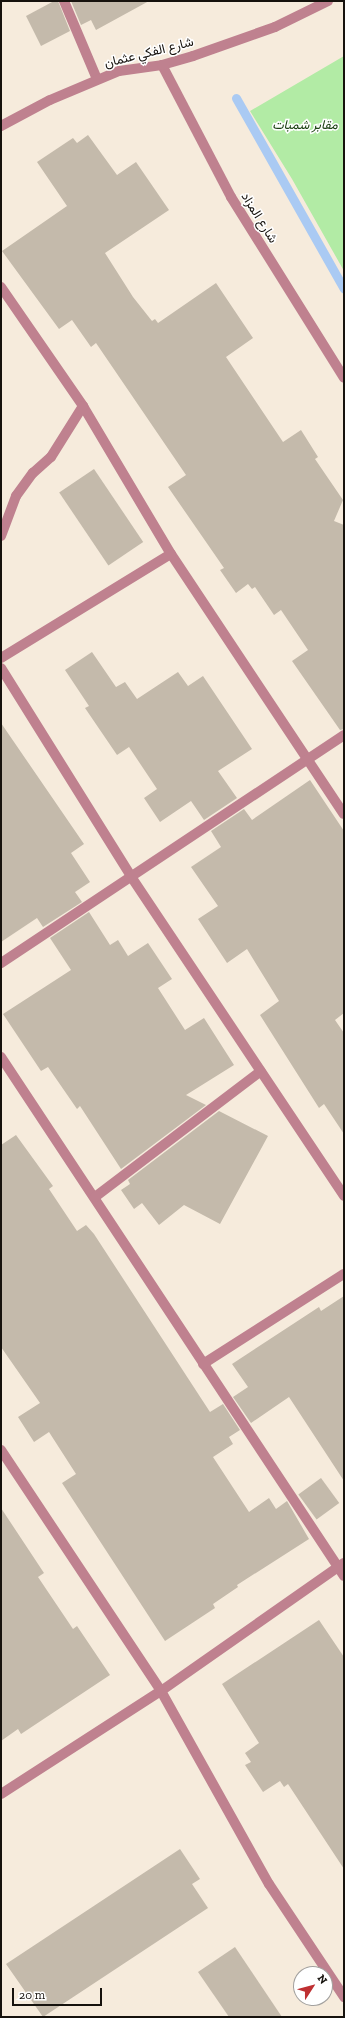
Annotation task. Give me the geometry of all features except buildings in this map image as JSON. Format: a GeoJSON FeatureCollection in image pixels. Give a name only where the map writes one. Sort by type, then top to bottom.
{"type":"FeatureCollection","features":[{"type":"Feature","properties":{"kind":"street"},"geometry":{"type":"LineString","coordinates":[[64,1],[97,80]]}},
{"type":"Feature","properties":{"kind":"street","name":"شارع الفكي عثمان"},"geometry":{"type":"LineString","coordinates":[[1,126],[119,71],[162,65],[275,27],[328,1]]}},
{"type":"Feature","properties":{"kind":"street","name":"شارع المزاد"},"geometry":{"type":"LineString","coordinates":[[162,65],[231,197],[344,378]]}},
{"type":"Feature","properties":{"kind":"street"},"geometry":{"type":"LineString","coordinates":[[1,287],[83,406],[171,554],[344,814]]}},
{"type":"Feature","properties":{"kind":"street"},"geometry":{"type":"LineString","coordinates":[[1,536],[16,496],[33,473],[51,457],[83,406]]}},
{"type":"Feature","properties":{"kind":"street"},"geometry":{"type":"LineString","coordinates":[[1,658],[171,554]]}},
{"type":"Feature","properties":{"kind":"street"},"geometry":{"type":"LineString","coordinates":[[1,668],[132,878],[344,1196]]}},
{"type":"Feature","properties":{"kind":"street"},"geometry":{"type":"LineString","coordinates":[[1,963],[132,878],[344,734]]}},
{"type":"Feature","properties":{"kind":"street"},"geometry":{"type":"LineString","coordinates":[[1,1057],[95,1197],[203,1364],[341,1565],[344,1576]]}},
{"type":"Feature","properties":{"kind":"street"},"geometry":{"type":"LineString","coordinates":[[95,1197],[261,1071]]}},
{"type":"Feature","properties":{"kind":"street"},"geometry":{"type":"LineString","coordinates":[[203,1364],[344,1274]]}},
{"type":"Feature","properties":{"kind":"street"},"geometry":{"type":"LineString","coordinates":[[1,1450],[161,1690],[269,1884],[344,1997]]}},
{"type":"Feature","properties":{"kind":"street"},"geometry":{"type":"LineString","coordinates":[[1,1794],[161,1690],[341,1565]]}},
{"type":"Feature","properties":{"kind":"green space","name":"مقابر شمبات"},"geometry":{"type":"Polygon","coordinates":[[[344,56],[344,271],[292,179],[250,111],[344,56]]]}},
{"type":"Feature","properties":{"kind":"waterway"},"geometry":{"type":"LineString","coordinates":[[236,98],[344,289]]}}]}
